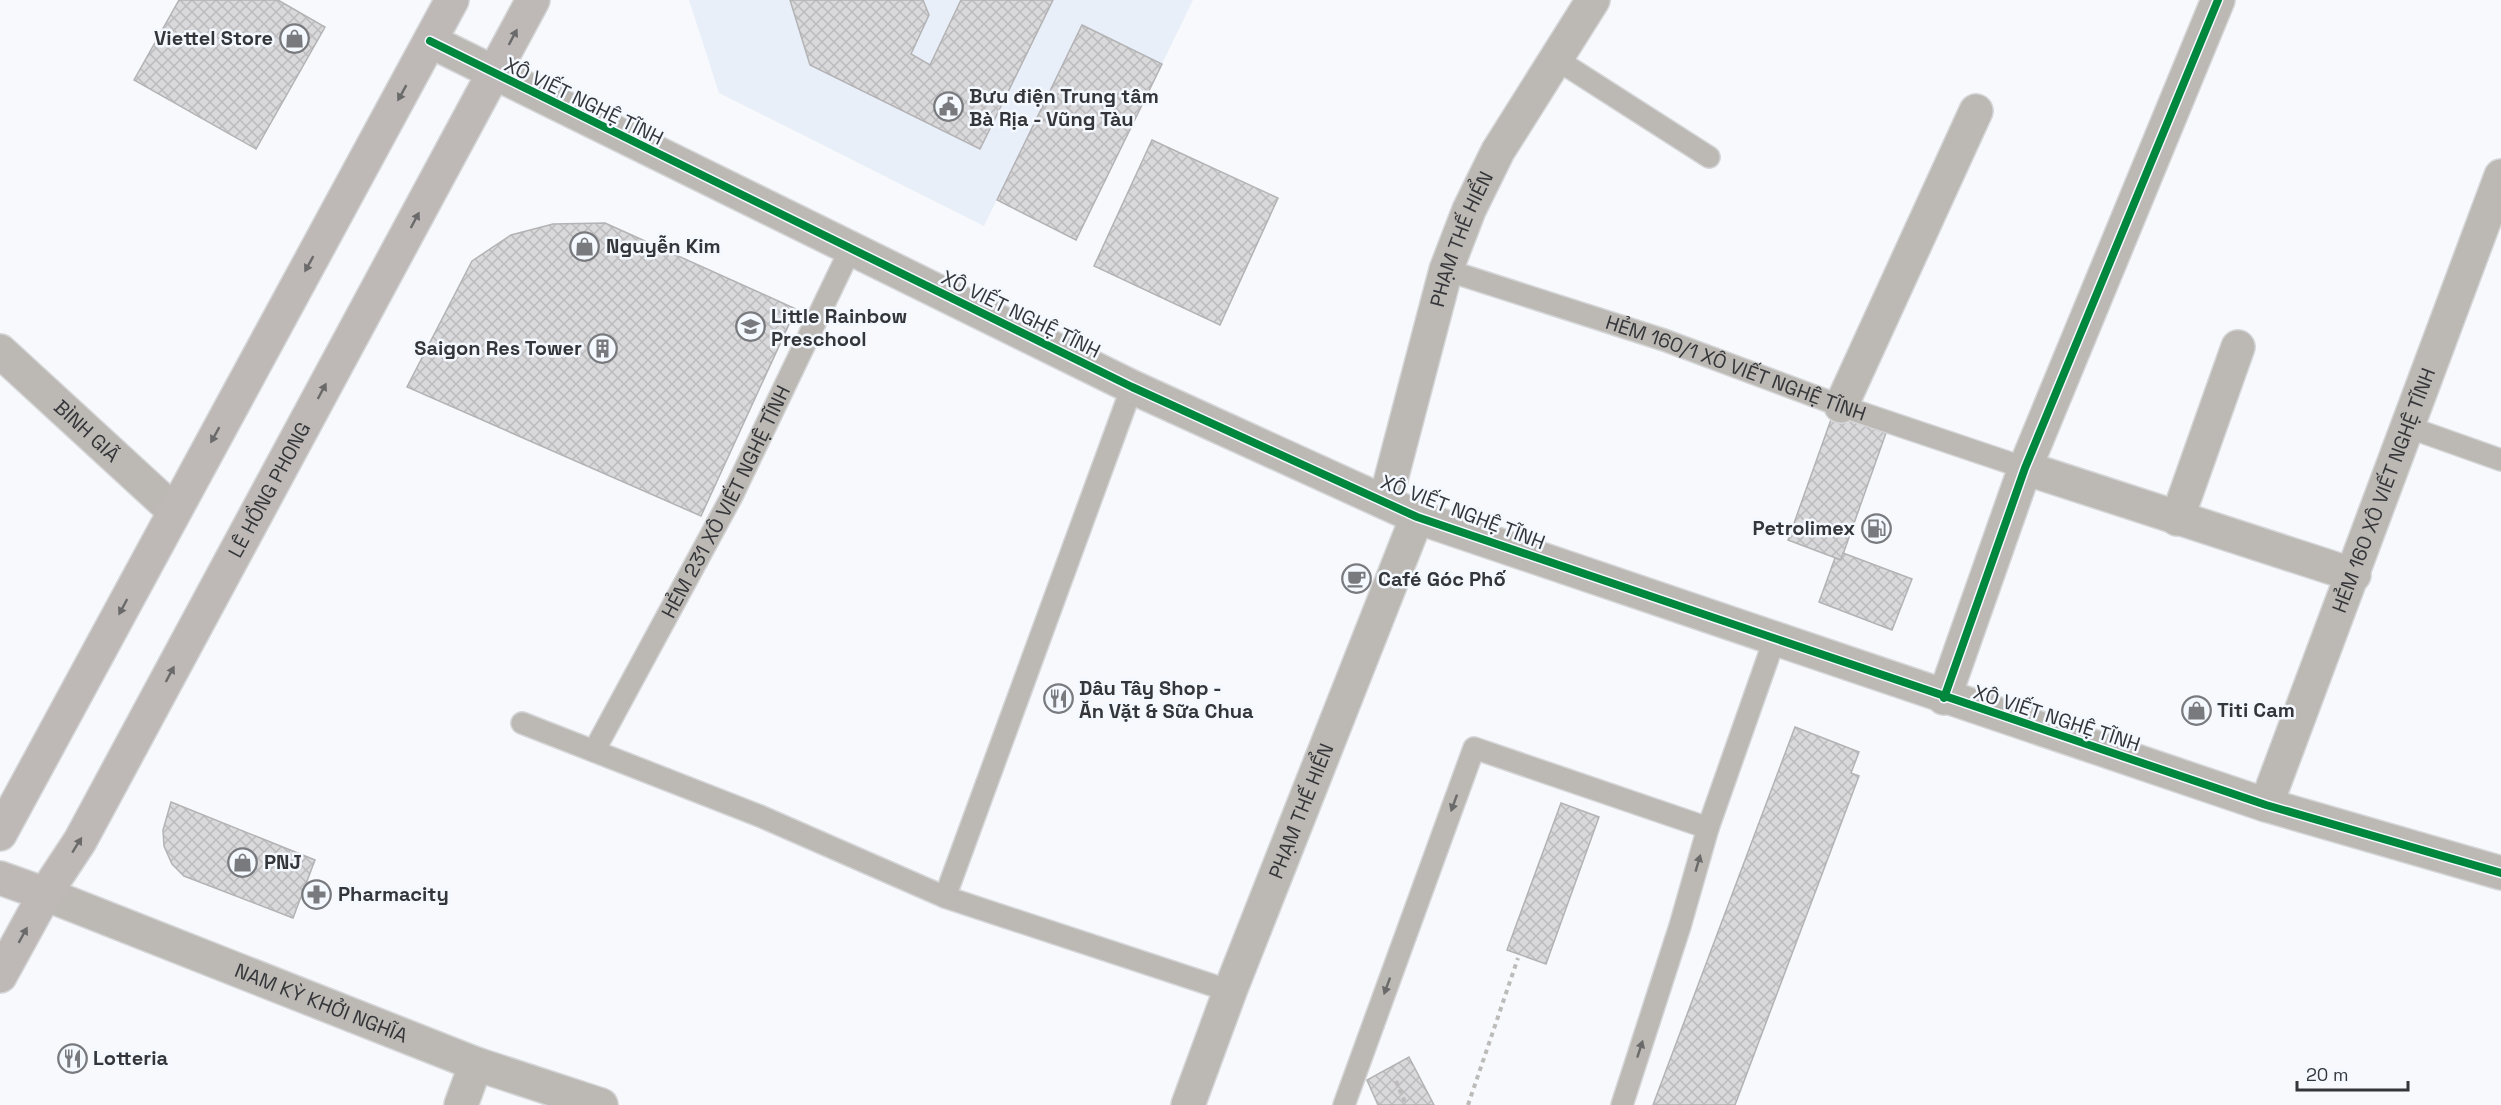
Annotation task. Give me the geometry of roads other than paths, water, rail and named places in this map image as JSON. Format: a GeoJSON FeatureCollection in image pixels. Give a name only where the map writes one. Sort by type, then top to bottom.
{"type":"FeatureCollection","features":[{"type":"Feature","properties":{"kind":"main road"},"geometry":{"type":"LineString","coordinates":[[0,834],[452,0]]}},
{"type":"Feature","properties":{"kind":"main road","name":"LÊ HỒNG PHONG"},"geometry":{"type":"LineString","coordinates":[[0,976],[45,894],[80,841],[533,0]]}},
{"type":"Feature","properties":{"kind":"main road"},"geometry":{"type":"LineString","coordinates":[[0,878],[45,894]]}},
{"type":"Feature","properties":{"kind":"street","name":"PHẠM THẾ HIỂN"},"geometry":{"type":"LineString","coordinates":[[1385,502],[1446,270],[1469,210],[1498,151],[1593,0]]}},
{"type":"Feature","properties":{"kind":"street"},"geometry":{"type":"LineString","coordinates":[[1944,698],[2025,468],[2218,0]]}},
{"type":"Feature","properties":{"kind":"street","name":"XÔ VIẾT NGHỆ TĨNH"},"geometry":{"type":"LineString","coordinates":[[430,41],[493,75],[1132,387],[1417,517],[1775,638],[1944,698],[2266,805],[2501,873]]}},
{"type":"Feature","properties":{"kind":"street"},"geometry":{"type":"LineString","coordinates":[[1841,406],[1976,111]]}},
{"type":"Feature","properties":{"kind":"street","name":"HẺM 160 XÔ VIẾT NGHỆ TĨNH"},"geometry":{"type":"LineString","coordinates":[[2266,805],[2354,575],[2501,176]]}},
{"type":"Feature","properties":{"kind":"street"},"geometry":{"type":"LineString","coordinates":[[2177,519],[2238,346]]}},
{"type":"Feature","properties":{"kind":"street","name":"BÌNH GIÃ"},"geometry":{"type":"LineString","coordinates":[[0,351],[174,511]]}},
{"type":"Feature","properties":{"kind":"street"},"geometry":{"type":"LineString","coordinates":[[2025,468],[2354,575]]}},
{"type":"Feature","properties":{"kind":"street","name":"PHẠM THẾ HIỂN"},"geometry":{"type":"LineString","coordinates":[[1188,1105],[1230,991],[1417,517]]}},
{"type":"Feature","properties":{"kind":"street","name":"NAM KỲ KHỞI NGHĨA"},"geometry":{"type":"LineString","coordinates":[[45,894],[476,1064],[601,1105]]}},
{"type":"Feature","properties":{"kind":"street"},"geometry":{"type":"LineString","coordinates":[[461,1105],[476,1064]]}},
{"type":"Feature","properties":{"kind":"lane"},"geometry":{"type":"LineString","coordinates":[[1556,59],[1709,157]]}},
{"type":"Feature","properties":{"kind":"lane","name":"HẺM 231 XÔ VIẾT NGHỆ TĨNH"},"geometry":{"type":"LineString","coordinates":[[594,751],[732,496],[850,250]]}},
{"type":"Feature","properties":{"kind":"lane","name":"HẺM 160/1 XÔ VIẾT NGHỆ TĨNH"},"geometry":{"type":"LineString","coordinates":[[1446,270],[1664,340],[1841,406],[2025,468]]}},
{"type":"Feature","properties":{"kind":"lane"},"geometry":{"type":"LineString","coordinates":[[945,897],[1132,387]]}},
{"type":"Feature","properties":{"kind":"lane"},"geometry":{"type":"LineString","coordinates":[[2408,427],[2501,460]]}},
{"type":"Feature","properties":{"kind":"lane"},"geometry":{"type":"LineString","coordinates":[[1622,1105],[1680,926],[1708,828],[1775,638]]}},
{"type":"Feature","properties":{"kind":"lane"},"geometry":{"type":"LineString","coordinates":[[522,723],[760,816],[945,897],[1230,991]]}},
{"type":"Feature","properties":{"kind":"lane"},"geometry":{"type":"LineString","coordinates":[[1344,1105],[1474,748],[1708,828]]}},
{"type":"Feature","properties":{"kind":"place","name":"Viettel Store"},"geometry":{"type":"Point","coordinates":[294,38]}},
{"type":"Feature","properties":{"kind":"place","name":"Bưu điện Trung tâm Bà Rịa - Vũng Tàu"},"geometry":{"type":"Point","coordinates":[948,107]}},
{"type":"Feature","properties":{"kind":"place","name":"Nguyễn Kim"},"geometry":{"type":"Point","coordinates":[585,246]}},
{"type":"Feature","properties":{"kind":"place","name":"Little Rainbow Preschool"},"geometry":{"type":"Point","coordinates":[750,327]}},
{"type":"Feature","properties":{"kind":"place","name":"Saigon Res Tower"},"geometry":{"type":"Point","coordinates":[603,348]}},
{"type":"Feature","properties":{"kind":"place","name":"Petrolimex"},"geometry":{"type":"Point","coordinates":[1876,528]}},
{"type":"Feature","properties":{"kind":"place","name":"Café Góc Phố"},"geometry":{"type":"Point","coordinates":[1357,579]}},
{"type":"Feature","properties":{"kind":"place","name":"Dâu Tây Shop - Ăn Vặt & Sữa Chua"},"geometry":{"type":"Point","coordinates":[1058,699]}},
{"type":"Feature","properties":{"kind":"place","name":"Titi Cam"},"geometry":{"type":"Point","coordinates":[2196,710]}},
{"type":"Feature","properties":{"kind":"place","name":"PNJ"},"geometry":{"type":"Point","coordinates":[243,862]}},
{"type":"Feature","properties":{"kind":"place","name":"Pharmacity"},"geometry":{"type":"Point","coordinates":[317,894]}},
{"type":"Feature","properties":{"kind":"place","name":"Lotteria"},"geometry":{"type":"Point","coordinates":[72,1058]}}]}
